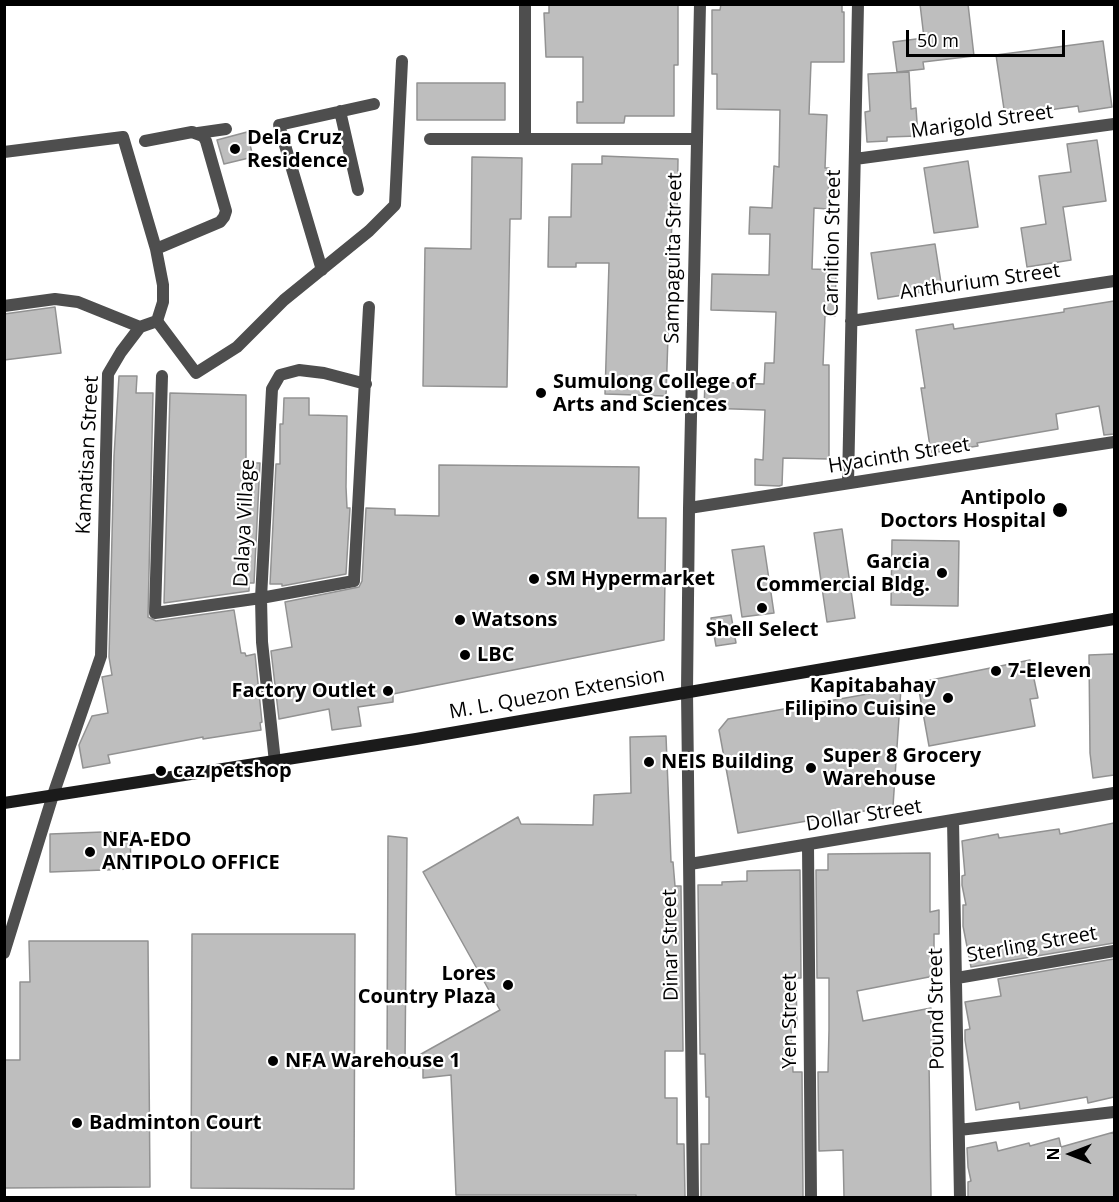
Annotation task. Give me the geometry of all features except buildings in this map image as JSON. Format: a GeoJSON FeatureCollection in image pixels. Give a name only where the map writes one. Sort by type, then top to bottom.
{"type":"FeatureCollection","features":[{"type":"Feature","properties":{"kind":"main road","name":"M. L. Quezon Extension"},"geometry":{"type":"LineString","coordinates":[[4,803],[276,762],[1114,619]]}},
{"type":"Feature","properties":{"kind":"street"},"geometry":{"type":"LineString","coordinates":[[525,4],[525,139]]}},
{"type":"Feature","properties":{"kind":"street","name":"Sampaguita Street"},"geometry":{"type":"LineString","coordinates":[[687,691],[688,508],[700,4]]}},
{"type":"Feature","properties":{"kind":"street","name":"Carnition Street"},"geometry":{"type":"LineString","coordinates":[[848,483],[858,4]]}},
{"type":"Feature","properties":{"kind":"street"},"geometry":{"type":"LineString","coordinates":[[157,321],[196,373],[237,347],[284,300],[369,231],[395,205],[402,61]]}},
{"type":"Feature","properties":{"kind":"street"},"geometry":{"type":"LineString","coordinates":[[322,270],[279,124],[374,104]]}},
{"type":"Feature","properties":{"kind":"street"},"geometry":{"type":"LineString","coordinates":[[340,111],[358,190]]}},
{"type":"Feature","properties":{"kind":"street","name":"Marigold Street"},"geometry":{"type":"LineString","coordinates":[[855,159],[1114,124]]}},
{"type":"Feature","properties":{"kind":"street"},"geometry":{"type":"LineString","coordinates":[[145,141],[226,129]]}},
{"type":"Feature","properties":{"kind":"street"},"geometry":{"type":"LineString","coordinates":[[156,249],[220,222],[225,217],[225,204],[206,141],[198,133]]}},
{"type":"Feature","properties":{"kind":"street"},"geometry":{"type":"LineString","coordinates":[[4,152],[123,136],[156,249],[163,285],[163,302],[157,321]]}},
{"type":"Feature","properties":{"kind":"street"},"geometry":{"type":"LineString","coordinates":[[430,139],[696,139]]}},
{"type":"Feature","properties":{"kind":"street","name":"Anthurium Street"},"geometry":{"type":"LineString","coordinates":[[851,321],[1114,281]]}},
{"type":"Feature","properties":{"kind":"street"},"geometry":{"type":"LineString","coordinates":[[4,306],[55,299],[78,302],[140,327],[157,321]]}},
{"type":"Feature","properties":{"kind":"street"},"geometry":{"type":"LineString","coordinates":[[162,376],[155,613],[261,598],[354,581],[369,307]]}},
{"type":"Feature","properties":{"kind":"street","name":"Kamatisan Street"},"geometry":{"type":"LineString","coordinates":[[4,953],[101,656],[108,374],[140,327]]}},
{"type":"Feature","properties":{"kind":"street","name":"Dalaya Village"},"geometry":{"type":"LineString","coordinates":[[276,762],[262,642],[261,598],[272,389],[280,375],[299,370],[324,373],[366,384]]}},
{"type":"Feature","properties":{"kind":"street","name":"Hyacinth Street"},"geometry":{"type":"LineString","coordinates":[[688,508],[1114,442]]}},
{"type":"Feature","properties":{"kind":"street","name":"Dinar Street"},"geometry":{"type":"LineString","coordinates":[[687,691],[693,1197]]}},
{"type":"Feature","properties":{"kind":"street","name":"Dollar Street"},"geometry":{"type":"LineString","coordinates":[[690,864],[1114,793]]}},
{"type":"Feature","properties":{"kind":"street","name":"Pound Street"},"geometry":{"type":"LineString","coordinates":[[953,820],[960,1197]]}},
{"type":"Feature","properties":{"kind":"street","name":"Yen Street"},"geometry":{"type":"LineString","coordinates":[[808,845],[811,1197]]}},
{"type":"Feature","properties":{"kind":"street","name":"Sterling Street"},"geometry":{"type":"LineString","coordinates":[[957,978],[1114,951]]}},
{"type":"Feature","properties":{"kind":"street"},"geometry":{"type":"LineString","coordinates":[[959,1130],[1114,1112]]}},
{"type":"Feature","properties":{"kind":"place","name":"Dela Cruz Residence"},"geometry":{"type":"Point","coordinates":[235,149]}},
{"type":"Feature","properties":{"kind":"place","name":"Sumulong College of Arts and Sciences"},"geometry":{"type":"Point","coordinates":[541,393]}},
{"type":"Feature","properties":{"kind":"place","name":"Antipolo Doctors Hospital"},"geometry":{"type":"Point","coordinates":[1060,510]}},
{"type":"Feature","properties":{"kind":"place","name":"Garcia Commercial Bldg."},"geometry":{"type":"Point","coordinates":[942,573]}},
{"type":"Feature","properties":{"kind":"place","name":"SM Hypermarket"},"geometry":{"type":"Point","coordinates":[534,579]}},
{"type":"Feature","properties":{"kind":"place","name":"Shell Select"},"geometry":{"type":"Point","coordinates":[762,608]}},
{"type":"Feature","properties":{"kind":"place","name":"Watsons"},"geometry":{"type":"Point","coordinates":[460,620]}},
{"type":"Feature","properties":{"kind":"place","name":"LBC"},"geometry":{"type":"Point","coordinates":[465,655]}},
{"type":"Feature","properties":{"kind":"place","name":"7-Eleven"},"geometry":{"type":"Point","coordinates":[996,671]}},
{"type":"Feature","properties":{"kind":"place","name":"Factory Outlet"},"geometry":{"type":"Point","coordinates":[388,691]}},
{"type":"Feature","properties":{"kind":"place","name":"Kapitabahay Filipino Cuisine"},"geometry":{"type":"Point","coordinates":[948,698]}},
{"type":"Feature","properties":{"kind":"place","name":"NEIS Building"},"geometry":{"type":"Point","coordinates":[649,762]}},
{"type":"Feature","properties":{"kind":"place","name":"Super 8 Grocery Warehouse"},"geometry":{"type":"Point","coordinates":[811,768]}},
{"type":"Feature","properties":{"kind":"place","name":"caz petshop"},"geometry":{"type":"Point","coordinates":[161,771]}},
{"type":"Feature","properties":{"kind":"place","name":"NFA-EDO ANTIPOLO OFFICE"},"geometry":{"type":"Point","coordinates":[90,852]}},
{"type":"Feature","properties":{"kind":"place","name":"Lores Country Plaza"},"geometry":{"type":"Point","coordinates":[508,985]}},
{"type":"Feature","properties":{"kind":"place","name":"NFA Warehouse 1"},"geometry":{"type":"Point","coordinates":[273,1061]}},
{"type":"Feature","properties":{"kind":"place","name":"Badminton Court"},"geometry":{"type":"Point","coordinates":[77,1123]}}]}
